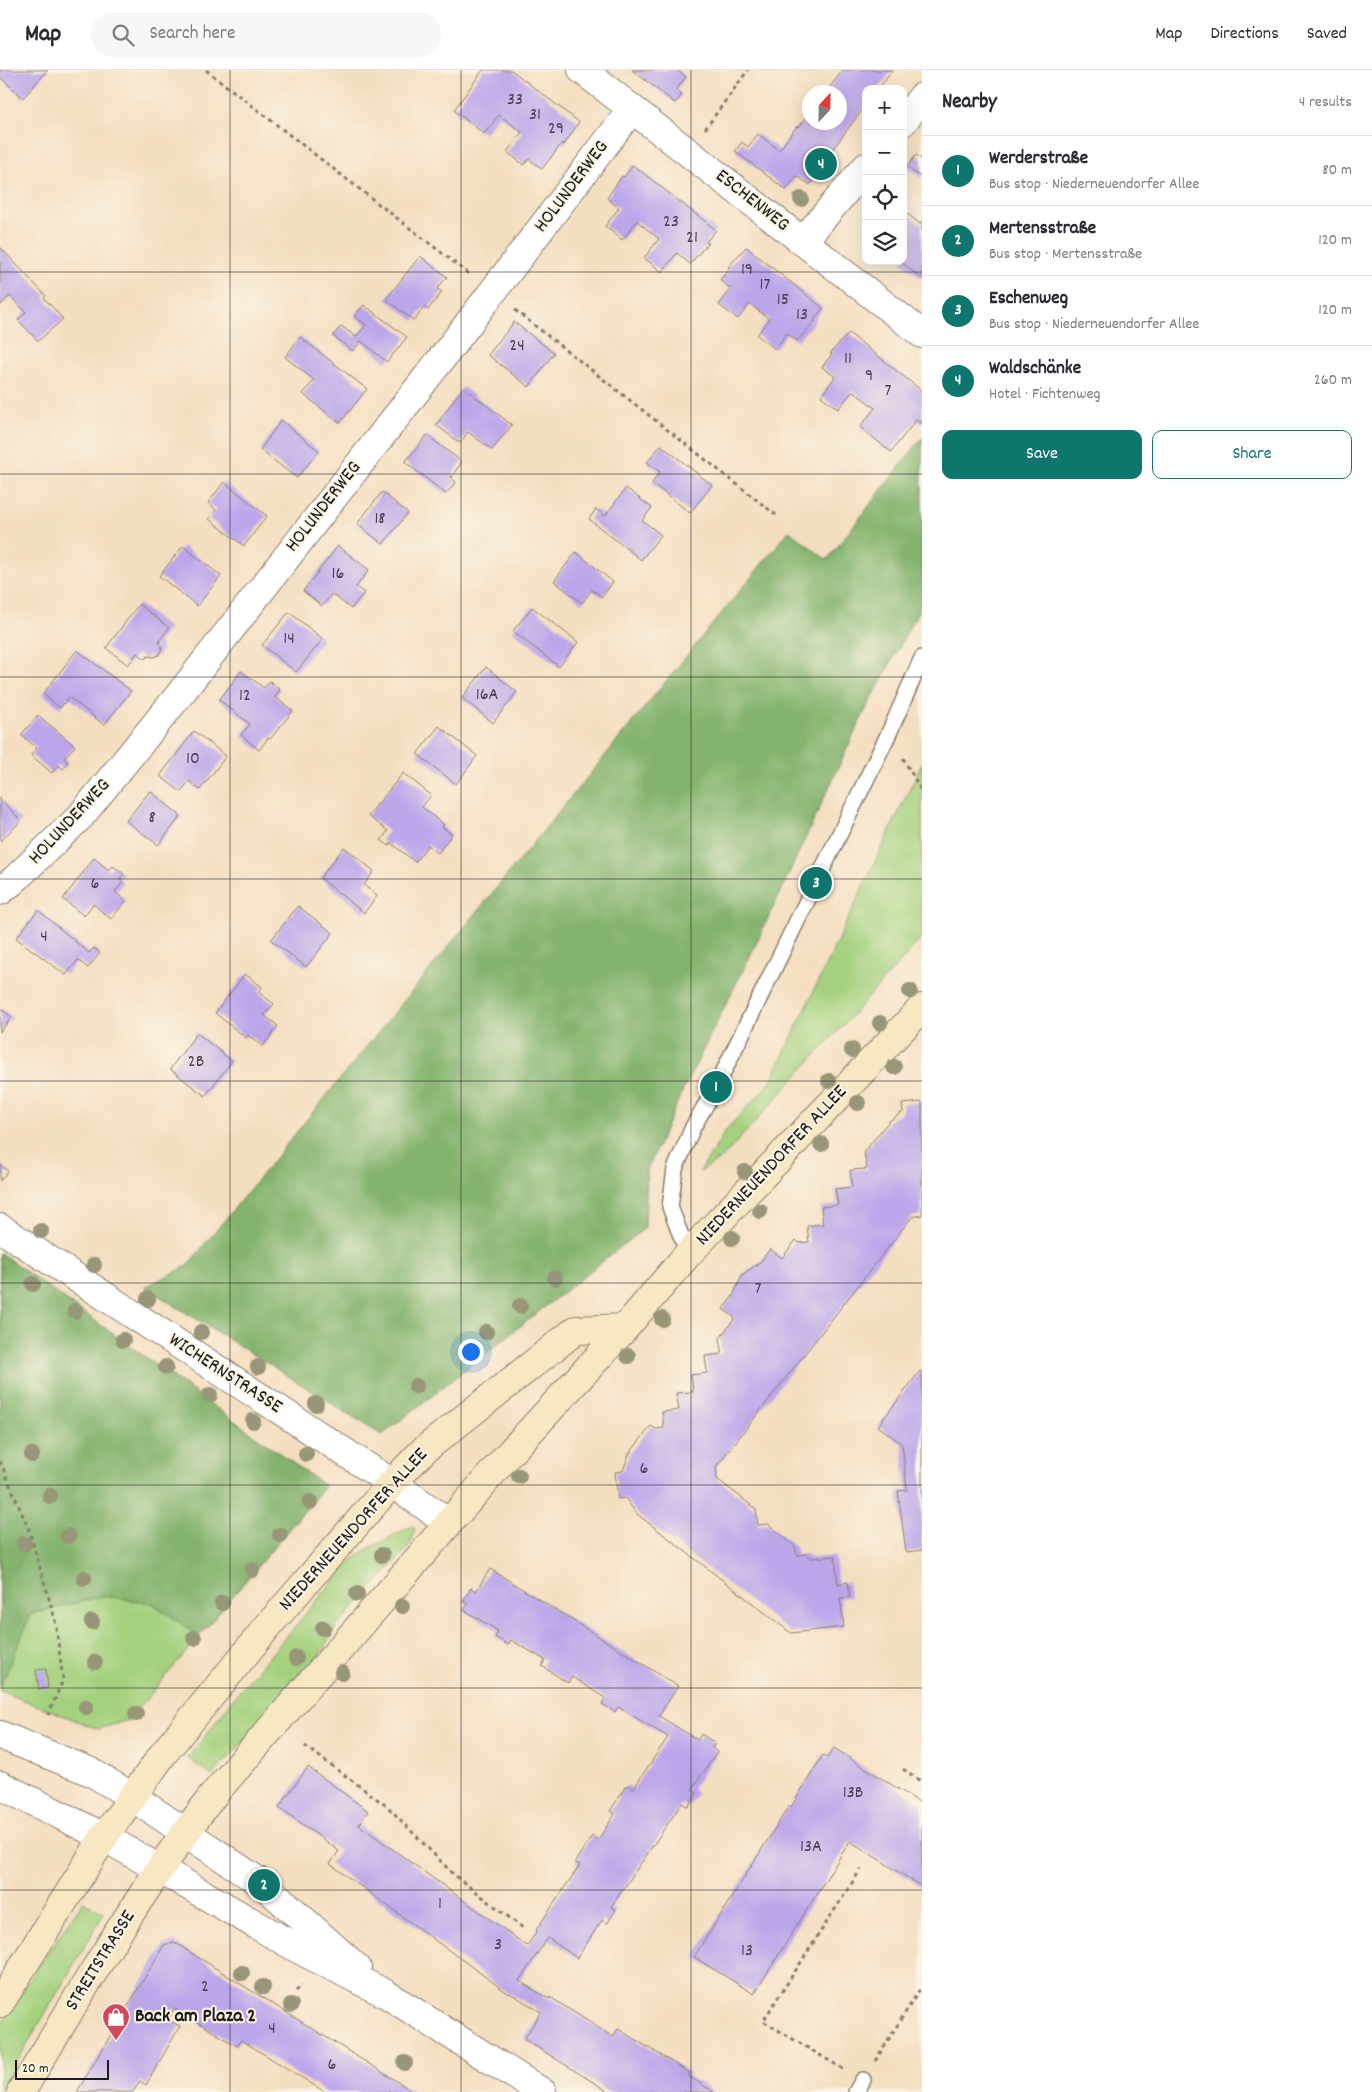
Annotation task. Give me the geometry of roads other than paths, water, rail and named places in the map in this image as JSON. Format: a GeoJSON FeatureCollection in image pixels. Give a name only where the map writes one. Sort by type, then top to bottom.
{"type":"FeatureCollection","features":[{"type":"Feature","properties":{"kind":"main road","name":"NIEDERNEUENDORFER ALLEE"},"geometry":{"type":"LineString","coordinates":[[185,1832],[215,1793],[448,1522],[625,1328],[688,1254],[922,1008]]}},
{"type":"Feature","properties":{"kind":"main road","name":"NIEDERNEUENDORFER ALLEE"},"geometry":{"type":"LineString","coordinates":[[131,1796],[268,1626],[392,1482],[424,1450],[576,1330],[625,1328]]}},
{"type":"Feature","properties":{"kind":"main road"},"geometry":{"type":"LineString","coordinates":[[0,2003],[131,1796]]}},
{"type":"Feature","properties":{"kind":"main road","name":"STREITSTRASSE"},"geometry":{"type":"LineString","coordinates":[[21,2092],[111,1941],[185,1832]]}},
{"type":"Feature","properties":{"kind":"street","name":"ESCHENWEG"},"geometry":{"type":"LineString","coordinates":[[582,70],[689,151],[922,334]]}},
{"type":"Feature","properties":{"kind":"street"},"geometry":{"type":"LineString","coordinates":[[907,117],[922,97]]}},
{"type":"Feature","properties":{"kind":"street","name":"HOLUNDERWEG"},"geometry":{"type":"LineString","coordinates":[[0,891],[80,817],[180,694],[632,109]]}},
{"type":"Feature","properties":{"kind":"street"},"geometry":{"type":"LineString","coordinates":[[803,241],[862,172]]}},
{"type":"Feature","properties":{"kind":"street","name":"WICHERNSTRASSE"},"geometry":{"type":"LineString","coordinates":[[0,1228],[392,1482],[448,1522]]}},
{"type":"Feature","properties":{"kind":"street"},"geometry":{"type":"LineString","coordinates":[[0,1735],[91,1772],[131,1796],[264,1885],[386,1994]]}},
{"type":"Feature","properties":{"kind":"street"},"geometry":{"type":"LineString","coordinates":[[0,1785],[104,1836],[300,1950],[386,1994],[542,2092]]}},
{"type":"Feature","properties":{"kind":"lane"},"geometry":{"type":"LineString","coordinates":[[688,1254],[670,1208],[675,1169],[693,1127],[716,1088],[889,733],[922,658]]}},
{"type":"Feature","properties":{"kind":"place","name":"Waldschänke"},"geometry":{"type":"Point","coordinates":[821,164]}},
{"type":"Feature","properties":{"kind":"place","name":"Eschenweg"},"geometry":{"type":"Point","coordinates":[816,883]}},
{"type":"Feature","properties":{"kind":"place","name":"Werderstraße"},"geometry":{"type":"Point","coordinates":[716,1087]}},
{"type":"Feature","properties":{"kind":"place","name":"Mertensstraße"},"geometry":{"type":"Point","coordinates":[264,1885]}},
{"type":"Feature","properties":{"kind":"place","name":"Back am Plaza 2"},"geometry":{"type":"Point","coordinates":[116,2041]}}]}
